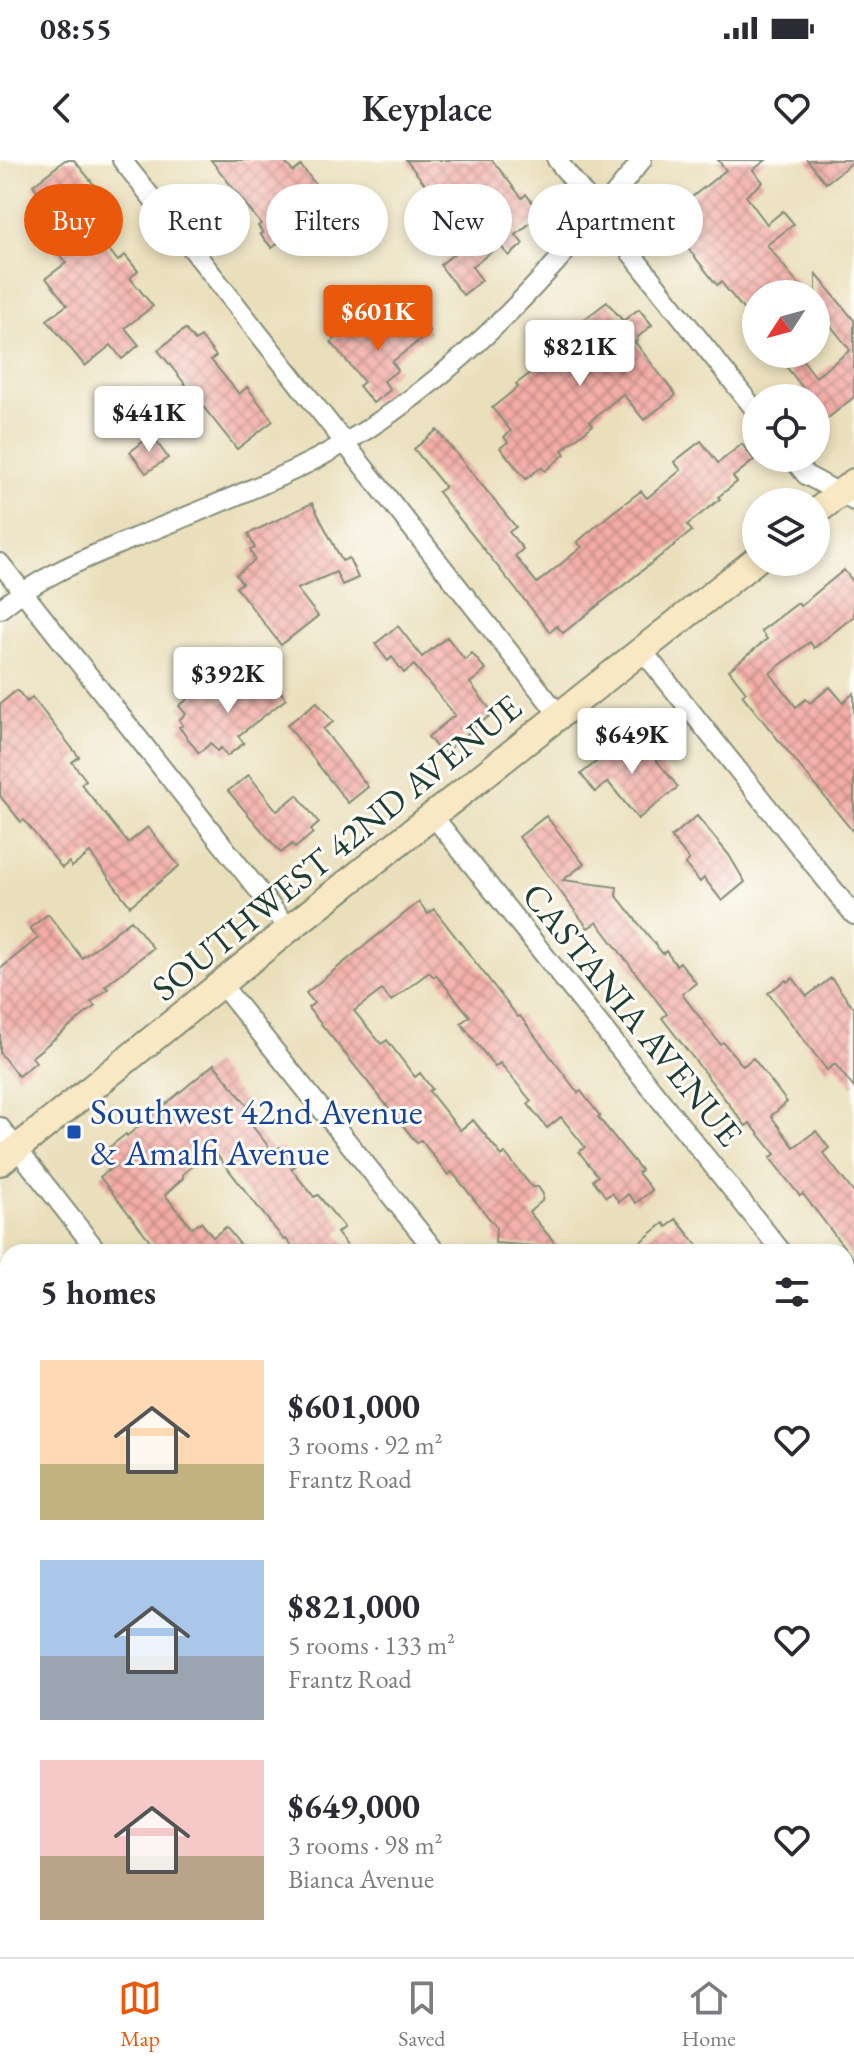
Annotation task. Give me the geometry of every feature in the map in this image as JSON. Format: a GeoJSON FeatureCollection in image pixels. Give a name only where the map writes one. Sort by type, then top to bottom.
{"type":"FeatureCollection","features":[{"type":"Feature","properties":{"kind":"main road"},"geometry":{"type":"LineString","coordinates":[[830,504],[850,492]]}},
{"type":"Feature","properties":{"kind":"main road","name":"SOUTHWEST 42ND AVENUE"},"geometry":{"type":"LineString","coordinates":[[8,1155],[742,571]]}},
{"type":"Feature","properties":{"kind":"street"},"geometry":{"type":"LineString","coordinates":[[122,160],[559,715]]}},
{"type":"Feature","properties":{"kind":"street"},"geometry":{"type":"LineString","coordinates":[[557,160],[577,184]]}},
{"type":"Feature","properties":{"kind":"street"},"geometry":{"type":"LineString","coordinates":[[623,184],[642,160]]}},
{"type":"Feature","properties":{"kind":"street"},"geometry":{"type":"LineString","coordinates":[[0,609],[59,570],[274,479],[345,443],[404,406],[468,354],[560,256]]}},
{"type":"Feature","properties":{"kind":"street"},"geometry":{"type":"LineString","coordinates":[[635,256],[742,393]]}},
{"type":"Feature","properties":{"kind":"street"},"geometry":{"type":"LineString","coordinates":[[804,472],[850,492]]}},
{"type":"Feature","properties":{"kind":"street"},"geometry":{"type":"LineString","coordinates":[[0,563],[289,929]]}},
{"type":"Feature","properties":{"kind":"street"},"geometry":{"type":"LineString","coordinates":[[642,650],[854,915]]}},
{"type":"Feature","properties":{"kind":"street","name":"CASTANIA AVENUE"},"geometry":{"type":"LineString","coordinates":[[433,816],[776,1244]]}},
{"type":"Feature","properties":{"kind":"street"},"geometry":{"type":"LineString","coordinates":[[221,984],[430,1244]]}},
{"type":"Feature","properties":{"kind":"street"},"geometry":{"type":"LineString","coordinates":[[0,1127],[8,1155],[91,1244]]}},
{"type":"Feature","properties":{"kind":"building"},"geometry":{"type":"Polygon","coordinates":[[[65,160],[74,160],[94,184],[34,184],[65,160]]]}},
{"type":"Feature","properties":{"kind":"building"},"geometry":{"type":"Polygon","coordinates":[[[211,160],[283,160],[293,172],[301,166],[315,184],[266,184],[266,241],[260,234],[263,233],[258,226],[261,224],[250,210],[250,184],[230,184],[211,160]]]}},
{"type":"Feature","properties":{"kind":"building"},"geometry":{"type":"Polygon","coordinates":[[[406,160],[492,160],[511,184],[425,184],[406,160]]]}},
{"type":"Feature","properties":{"kind":"building"},"geometry":{"type":"Polygon","coordinates":[[[718,160],[766,160],[753,170],[763,182],[746,196],[767,224],[783,211],[794,224],[767,245],[795,280],[742,280],[742,308],[721,282],[717,285],[694,256],[703,256],[703,188],[726,170],[718,160]]]}},
{"type":"Feature","properties":{"kind":"building"},"geometry":{"type":"Polygon","coordinates":[[[807,160],[854,160],[854,161],[826,183],[807,160]]]}},
{"type":"Feature","properties":{"kind":"building"},"geometry":{"type":"Polygon","coordinates":[[[512,185],[522,198],[526,194],[528,197],[528,225],[516,235],[523,244],[512,253],[512,185]]]}},
{"type":"Feature","properties":{"kind":"building"},"geometry":{"type":"Polygon","coordinates":[[[125,255],[138,271],[130,278],[153,306],[125,328],[139,345],[122,359],[111,345],[85,366],[47,320],[67,305],[46,278],[66,263],[60,256],[114,256],[118,261],[125,255]]]}},
{"type":"Feature","properties":{"kind":"building"},"geometry":{"type":"Polygon","coordinates":[[[451,256],[486,256],[472,267],[482,280],[463,295],[440,265],[451,256]]]}},
{"type":"Feature","properties":{"kind":"building"},"geometry":{"type":"Polygon","coordinates":[[[830,291],[854,320],[854,397],[830,417],[830,384],[800,384],[787,368],[809,368],[816,377],[850,350],[830,325],[830,291]]]}},
{"type":"Feature","properties":{"kind":"building"},"geometry":{"type":"Polygon","coordinates":[[[607,302],[623,321],[639,309],[652,325],[635,342],[676,395],[644,420],[623,394],[590,421],[593,425],[562,450],[565,454],[545,471],[541,467],[526,479],[500,448],[508,442],[504,437],[511,431],[492,408],[518,387],[516,384],[557,353],[551,345],[607,302]]]}},
{"type":"Feature","properties":{"kind":"building"},"geometry":{"type":"Polygon","coordinates":[[[417,314],[430,332],[392,362],[398,370],[384,381],[390,390],[373,403],[359,386],[364,382],[331,342],[361,319],[377,339],[392,328],[395,331],[417,314]]]}},
{"type":"Feature","properties":{"kind":"building"},"geometry":{"type":"Polygon","coordinates":[[[185,329],[195,341],[201,337],[216,356],[211,360],[239,394],[247,387],[273,421],[237,449],[158,350],[185,329]]]}},
{"type":"Feature","properties":{"kind":"building"},"geometry":{"type":"Polygon","coordinates":[[[437,430],[516,527],[509,532],[523,549],[515,556],[537,583],[582,547],[577,542],[613,512],[641,491],[647,498],[681,470],[674,462],[701,441],[718,463],[742,444],[742,470],[733,477],[737,482],[687,525],[692,531],[563,633],[557,626],[550,632],[438,492],[445,487],[414,449],[437,430]]]}},
{"type":"Feature","properties":{"kind":"building"},"geometry":{"type":"Polygon","coordinates":[[[152,435],[168,458],[146,473],[130,452],[152,435]]]}},
{"type":"Feature","properties":{"kind":"building"},"geometry":{"type":"Polygon","coordinates":[[[312,503],[342,561],[349,558],[358,578],[342,585],[336,572],[297,589],[318,616],[281,645],[236,587],[242,583],[236,575],[255,560],[250,550],[255,548],[248,534],[312,503]]]}},
{"type":"Feature","properties":{"kind":"building"},"geometry":{"type":"Polygon","coordinates":[[[844,570],[854,583],[854,616],[814,648],[810,642],[770,673],[796,707],[806,699],[810,703],[830,687],[843,702],[854,693],[854,833],[742,695],[746,692],[729,670],[767,639],[761,631],[798,603],[800,606],[844,570]]]}},
{"type":"Feature","properties":{"kind":"building"},"geometry":{"type":"Polygon","coordinates":[[[398,626],[422,657],[447,637],[465,660],[472,653],[486,670],[470,683],[493,713],[442,754],[428,737],[455,715],[414,665],[404,673],[392,657],[388,661],[375,644],[398,626]]]}},
{"type":"Feature","properties":{"kind":"building"},"geometry":{"type":"Polygon","coordinates":[[[265,672],[286,699],[238,736],[244,743],[227,756],[221,748],[217,751],[211,743],[199,753],[179,727],[183,725],[179,720],[186,714],[179,706],[203,687],[209,695],[217,690],[226,702],[265,672]]]}},
{"type":"Feature","properties":{"kind":"building"},"geometry":{"type":"Polygon","coordinates":[[[17,690],[27,702],[32,697],[79,757],[72,762],[86,780],[81,784],[128,843],[148,827],[179,866],[130,906],[90,853],[72,867],[69,862],[62,868],[24,820],[21,822],[0,796],[0,704],[17,690]]]}},
{"type":"Feature","properties":{"kind":"building"},"geometry":{"type":"Polygon","coordinates":[[[317,702],[333,722],[323,729],[368,787],[348,803],[287,725],[317,702]]]}},
{"type":"Feature","properties":{"kind":"building"},"geometry":{"type":"Polygon","coordinates":[[[634,732],[678,787],[638,819],[608,782],[595,792],[581,774],[634,732]]]}},
{"type":"Feature","properties":{"kind":"building"},"geometry":{"type":"Polygon","coordinates":[[[249,775],[277,811],[297,795],[319,823],[311,830],[313,833],[295,848],[292,844],[281,853],[228,791],[249,775]]]}},
{"type":"Feature","properties":{"kind":"building"},"geometry":{"type":"Polygon","coordinates":[[[546,816],[584,864],[563,880],[617,887],[616,895],[663,954],[666,951],[676,965],[680,962],[696,983],[682,994],[720,1044],[723,1042],[743,1066],[753,1058],[787,1102],[771,1116],[794,1147],[816,1131],[829,1148],[823,1153],[854,1193],[854,1244],[842,1244],[803,1194],[800,1196],[770,1158],[775,1154],[750,1123],[746,1126],[662,1018],[667,1014],[597,922],[588,928],[519,837],[546,816]]]}},
{"type":"Feature","properties":{"kind":"building"},"geometry":{"type":"Polygon","coordinates":[[[697,816],[729,855],[745,882],[722,901],[704,878],[700,882],[685,864],[689,860],[671,837],[697,816]]]}},
{"type":"Feature","properties":{"kind":"building"},"geometry":{"type":"Polygon","coordinates":[[[419,902],[428,914],[434,909],[578,1093],[581,1091],[641,1170],[638,1173],[652,1190],[636,1203],[628,1194],[619,1202],[612,1193],[606,1197],[593,1180],[598,1176],[579,1152],[585,1147],[561,1117],[547,1128],[528,1104],[531,1101],[519,1086],[500,1063],[495,1067],[461,1023],[470,1016],[436,975],[434,977],[429,972],[391,1001],[382,990],[354,1011],[381,1044],[387,1040],[415,1077],[420,1073],[432,1089],[429,1091],[460,1130],[473,1120],[502,1156],[505,1153],[532,1187],[538,1187],[543,1194],[542,1201],[529,1212],[556,1244],[495,1243],[496,1227],[452,1172],[448,1175],[421,1140],[417,1143],[308,1008],[314,1003],[306,993],[419,902]]]}},
{"type":"Feature","properties":{"kind":"building"},"geometry":{"type":"Polygon","coordinates":[[[48,914],[82,958],[131,920],[153,948],[105,986],[108,989],[91,1002],[95,1006],[32,1057],[36,1062],[18,1076],[0,1053],[0,969],[38,938],[30,928],[48,914]]]}},
{"type":"Feature","properties":{"kind":"building"},"geometry":{"type":"Polygon","coordinates":[[[793,978],[807,996],[831,978],[854,1008],[854,1088],[835,1064],[827,1070],[768,993],[793,978]]]}},
{"type":"Feature","properties":{"kind":"building"},"geometry":{"type":"Polygon","coordinates":[[[214,1064],[252,1111],[245,1117],[273,1152],[280,1147],[295,1166],[291,1169],[344,1227],[337,1233],[346,1244],[290,1244],[284,1240],[213,1150],[183,1174],[183,1178],[165,1195],[192,1228],[201,1222],[213,1237],[226,1227],[240,1244],[153,1244],[100,1177],[114,1166],[103,1152],[214,1064]]]}},
{"type":"Feature","properties":{"kind":"building"},"geometry":{"type":"Polygon","coordinates":[[[676,1219],[696,1244],[638,1244],[664,1223],[667,1227],[676,1219]]]}},
{"type":"Feature","properties":{"kind":"place","name":"Southwest 42nd Avenue & Amalfi Avenue"},"geometry":{"type":"Point","coordinates":[74,1132]}}]}
